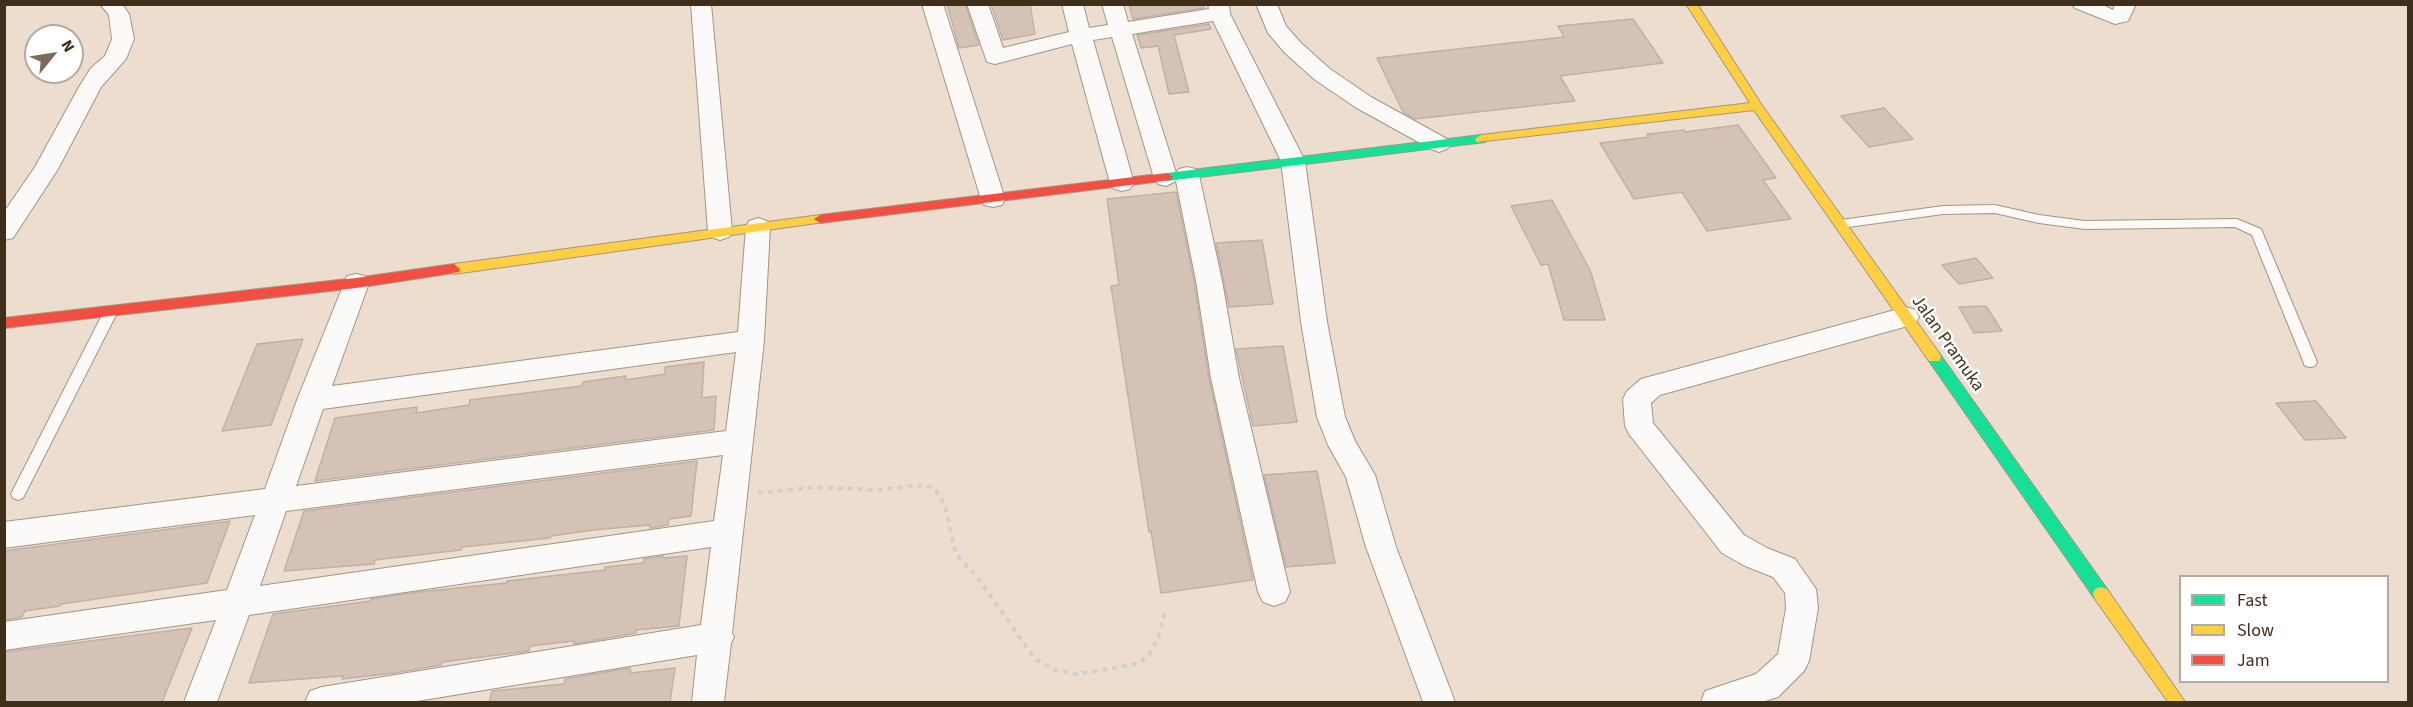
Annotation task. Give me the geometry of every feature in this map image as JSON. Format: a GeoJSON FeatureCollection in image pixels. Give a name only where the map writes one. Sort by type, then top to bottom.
{"type":"FeatureCollection","features":[{"type":"Feature","properties":{"kind":"street"},"geometry":{"type":"LineString","coordinates":[[4,232],[46,170],[90,87],[99,73],[115,59],[123,39],[119,14],[110,4]]}},
{"type":"Feature","properties":{"kind":"street"},"geometry":{"type":"LineString","coordinates":[[701,4],[720,231]]}},
{"type":"Feature","properties":{"kind":"street"},"geometry":{"type":"LineString","coordinates":[[932,4],[993,199]]}},
{"type":"Feature","properties":{"kind":"street"},"geometry":{"type":"LineString","coordinates":[[977,4],[995,57]]}},
{"type":"Feature","properties":{"kind":"street"},"geometry":{"type":"LineString","coordinates":[[1072,4],[1079,36],[1122,183]]}},
{"type":"Feature","properties":{"kind":"street"},"geometry":{"type":"LineString","coordinates":[[1112,4],[1136,86],[1177,176],[1209,281],[1225,378],[1274,592]]}},
{"type":"Feature","properties":{"kind":"street"},"geometry":{"type":"LineString","coordinates":[[1266,4],[1276,27],[1293,48],[1322,74],[1363,102],[1439,144]]}},
{"type":"Feature","properties":{"kind":"street","name":"Jalan Pramuka"},"geometry":{"type":"LineString","coordinates":[[1691,4],[1757,106],[2177,702]]}},
{"type":"Feature","properties":{"kind":"street"},"geometry":{"type":"LineString","coordinates":[[2082,4],[2115,18],[2121,17],[2126,4]]}},
{"type":"Feature","properties":{"kind":"street"},"geometry":{"type":"LineString","coordinates":[[951,70],[1079,36],[1118,29],[1163,13],[1219,9],[1293,161],[1314,322],[1331,417],[1342,445],[1360,475],[1382,547],[1439,702]]}},
{"type":"Feature","properties":{"kind":"street"},"geometry":{"type":"LineString","coordinates":[[1095,92],[1136,86]]}},
{"type":"Feature","properties":{"kind":"street"},"geometry":{"type":"LineString","coordinates":[[4,323],[356,283],[758,226],[1757,106]]}},
{"type":"Feature","properties":{"kind":"street"},"geometry":{"type":"LineString","coordinates":[[708,702],[718,637],[751,340],[758,226]]}},
{"type":"Feature","properties":{"kind":"street"},"geometry":{"type":"LineString","coordinates":[[201,702],[356,283]]}},
{"type":"Feature","properties":{"kind":"street"},"geometry":{"type":"LineString","coordinates":[[1717,702],[1766,686],[1793,661],[1802,608],[1800,589],[1784,568],[1756,557],[1733,544],[1640,426],[1637,399],[1651,387],[1906,317]]}},
{"type":"Feature","properties":{"kind":"street"},"geometry":{"type":"LineString","coordinates":[[311,400],[751,340]]}},
{"type":"Feature","properties":{"kind":"street"},"geometry":{"type":"LineString","coordinates":[[4,535],[740,441]]}},
{"type":"Feature","properties":{"kind":"street"},"geometry":{"type":"LineString","coordinates":[[4,636],[730,532]]}},
{"type":"Feature","properties":{"kind":"street"},"geometry":{"type":"LineString","coordinates":[[322,702],[718,637]]}},
{"type":"Feature","properties":{"kind":"lane"},"geometry":{"type":"LineString","coordinates":[[1841,224],[1943,210],[1995,209],[2039,219],[2085,225],[2237,223],[2257,232],[2310,362]]}},
{"type":"Feature","properties":{"kind":"lane"},"geometry":{"type":"LineString","coordinates":[[18,494],[111,311]]}},
{"type":"Feature","properties":{"kind":"path"},"geometry":{"type":"LineString","coordinates":[[734,496],[815,487],[878,490],[924,485],[934,488],[945,505],[956,554],[977,578],[1035,659],[1055,670],[1078,674],[1137,664],[1149,655],[1159,635],[1165,612]]}},
{"type":"Feature","properties":{"kind":"building"},"geometry":{"type":"Polygon","coordinates":[[[947,4],[965,4],[979,45],[959,48],[947,4]]]}},
{"type":"Feature","properties":{"kind":"building"},"geometry":{"type":"Polygon","coordinates":[[[991,4],[1030,4],[1035,34],[1003,40],[991,4]]]}},
{"type":"Feature","properties":{"kind":"building"},"geometry":{"type":"Polygon","coordinates":[[[1129,4],[1203,4],[1204,8],[1133,19],[1129,4]]]}},
{"type":"Feature","properties":{"kind":"building"},"geometry":{"type":"Polygon","coordinates":[[[1633,19],[1663,63],[1560,76],[1575,101],[1415,119],[1403,112],[1377,58],[1564,37],[1558,26],[1633,19]]]}},
{"type":"Feature","properties":{"kind":"building"},"geometry":{"type":"Polygon","coordinates":[[[1209,24],[1211,29],[1174,35],[1189,92],[1169,94],[1158,46],[1141,48],[1137,35],[1209,24]]]}},
{"type":"Feature","properties":{"kind":"building"},"geometry":{"type":"Polygon","coordinates":[[[1884,108],[1913,139],[1869,147],[1841,116],[1884,108]]]}},
{"type":"Feature","properties":{"kind":"building"},"geometry":{"type":"Polygon","coordinates":[[[1738,125],[1776,178],[1763,180],[1791,219],[1707,231],[1682,192],[1634,199],[1600,143],[1649,137],[1647,134],[1738,125]]]}},
{"type":"Feature","properties":{"kind":"building"},"geometry":{"type":"Polygon","coordinates":[[[1176,192],[1194,281],[1209,378],[1253,580],[1161,593],[1151,531],[1149,532],[1111,286],[1119,285],[1107,199],[1176,192]]]}},
{"type":"Feature","properties":{"kind":"building"},"geometry":{"type":"Polygon","coordinates":[[[1552,200],[1590,270],[1605,320],[1564,320],[1548,264],[1541,265],[1511,206],[1552,200]]]}},
{"type":"Feature","properties":{"kind":"building"},"geometry":{"type":"Polygon","coordinates":[[[1262,240],[1273,304],[1229,307],[1216,243],[1262,240]]]}},
{"type":"Feature","properties":{"kind":"building"},"geometry":{"type":"Polygon","coordinates":[[[1976,258],[1993,278],[1959,284],[1942,265],[1976,258]]]}},
{"type":"Feature","properties":{"kind":"building"},"geometry":{"type":"Polygon","coordinates":[[[1986,306],[2002,331],[1974,333],[1959,307],[1986,306]]]}},
{"type":"Feature","properties":{"kind":"building"},"geometry":{"type":"Polygon","coordinates":[[[303,339],[271,425],[222,431],[257,344],[303,339]]]}},
{"type":"Feature","properties":{"kind":"building"},"geometry":{"type":"Polygon","coordinates":[[[1283,346],[1297,422],[1253,426],[1236,349],[1283,346]]]}},
{"type":"Feature","properties":{"kind":"building"},"geometry":{"type":"Polygon","coordinates":[[[704,362],[702,398],[716,396],[714,430],[315,481],[335,418],[417,407],[416,413],[469,405],[470,400],[582,386],[583,382],[626,376],[625,380],[665,374],[665,367],[704,362]]]}},
{"type":"Feature","properties":{"kind":"building"},"geometry":{"type":"Polygon","coordinates":[[[2316,401],[2346,438],[2305,440],[2276,403],[2316,401]]]}},
{"type":"Feature","properties":{"kind":"building"},"geometry":{"type":"Polygon","coordinates":[[[697,461],[691,516],[669,519],[668,525],[593,530],[550,538],[462,547],[461,550],[375,560],[374,564],[284,571],[304,511],[697,461]]]}},
{"type":"Feature","properties":{"kind":"building"},"geometry":{"type":"Polygon","coordinates":[[[1317,471],[1335,563],[1286,567],[1264,475],[1317,471]]]}},
{"type":"Feature","properties":{"kind":"building"},"geometry":{"type":"Polygon","coordinates":[[[230,521],[207,583],[61,604],[25,611],[22,617],[4,620],[4,551],[230,521]]]}},
{"type":"Feature","properties":{"kind":"building"},"geometry":{"type":"Polygon","coordinates":[[[663,556],[663,558],[687,556],[679,626],[636,630],[636,633],[574,644],[574,641],[530,646],[529,651],[442,662],[441,665],[394,673],[342,679],[343,676],[249,683],[273,614],[371,601],[371,599],[418,592],[605,570],[605,567],[644,563],[644,559],[663,556]]]}},
{"type":"Feature","properties":{"kind":"building"},"geometry":{"type":"Polygon","coordinates":[[[192,628],[162,702],[4,702],[4,652],[192,628]]]}},
{"type":"Feature","properties":{"kind":"building"},"geometry":{"type":"Polygon","coordinates":[[[630,668],[631,673],[675,668],[670,702],[489,702],[492,691],[564,684],[565,679],[630,668]]]}},
{"type":"Feature","properties":{"kind":"traffic: fast"},"geometry":{"type":"LineString","coordinates":[[1167,177],[1481,139]]}},
{"type":"Feature","properties":{"kind":"traffic: fast"},"geometry":{"type":"LineString","coordinates":[[1934,357],[2101,594]]}},
{"type":"Feature","properties":{"kind":"traffic: slow"},"geometry":{"type":"LineString","coordinates":[[1691,4],[1757,106],[1934,357]]}},
{"type":"Feature","properties":{"kind":"traffic: slow"},"geometry":{"type":"LineString","coordinates":[[1481,139],[1757,106]]}},
{"type":"Feature","properties":{"kind":"traffic: slow"},"geometry":{"type":"LineString","coordinates":[[454,269],[820,219]]}},
{"type":"Feature","properties":{"kind":"traffic: slow"},"geometry":{"type":"LineString","coordinates":[[2101,594],[2177,702]]}},
{"type":"Feature","properties":{"kind":"traffic: jam"},"geometry":{"type":"LineString","coordinates":[[820,219],[1167,177]]}},
{"type":"Feature","properties":{"kind":"traffic: jam"},"geometry":{"type":"LineString","coordinates":[[4,323],[356,283],[454,269]]}}]}
